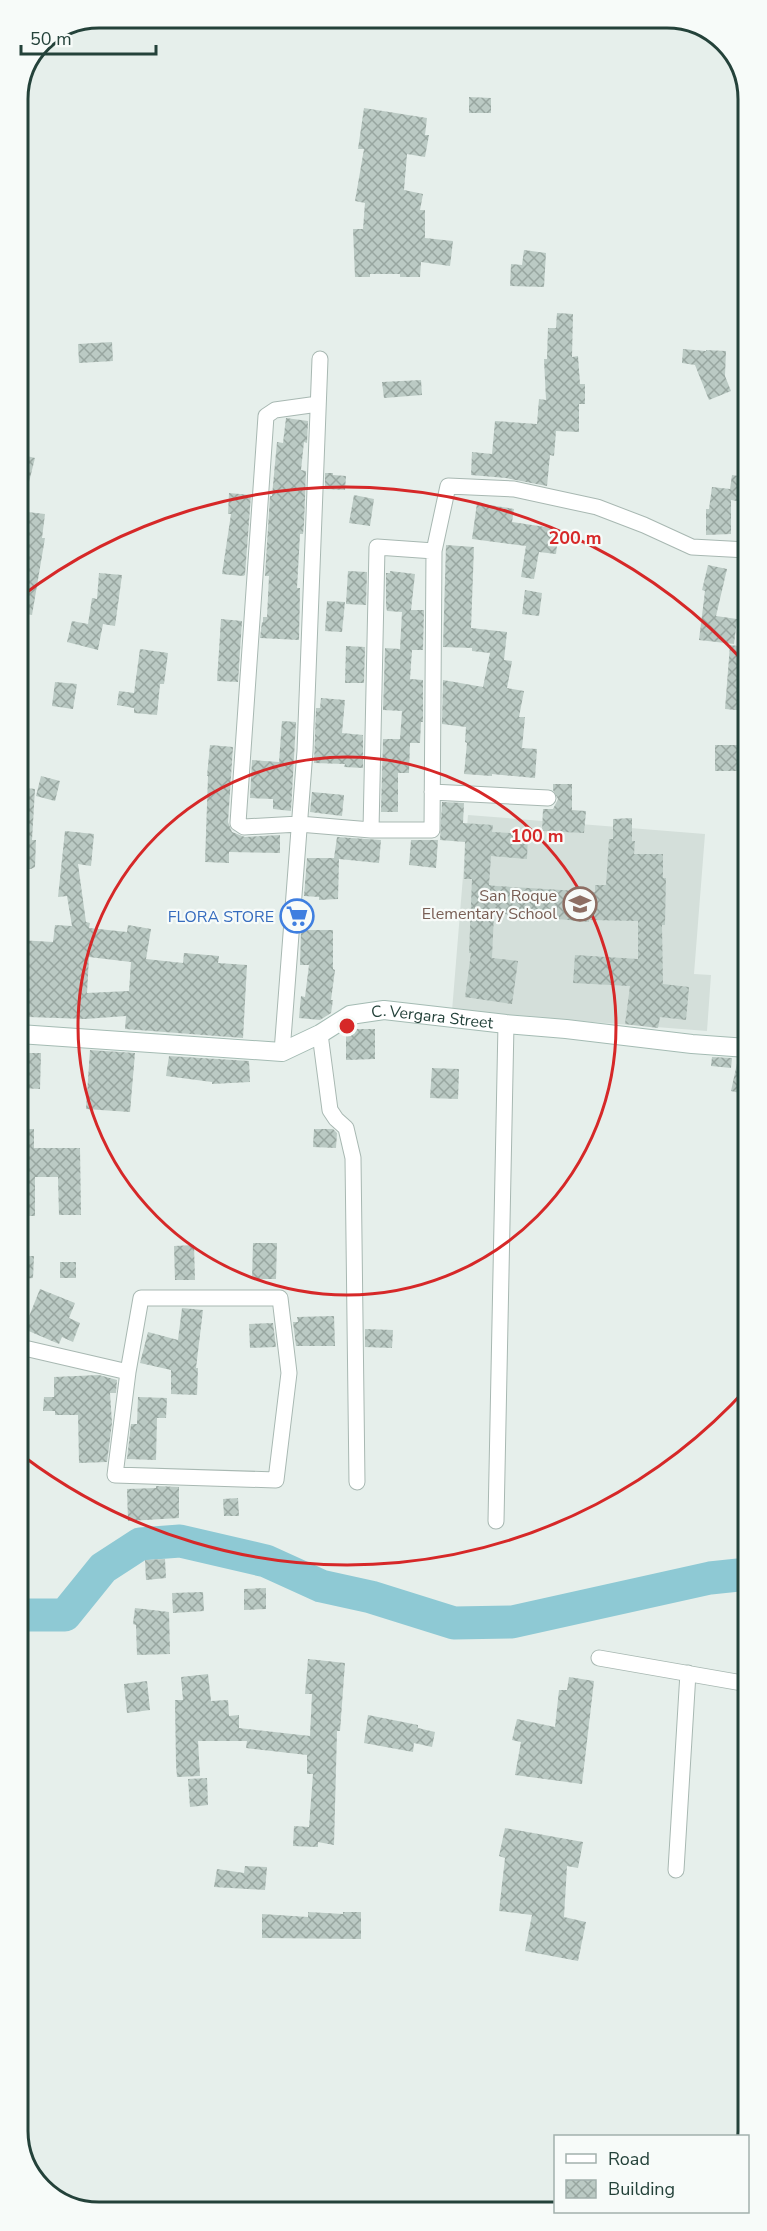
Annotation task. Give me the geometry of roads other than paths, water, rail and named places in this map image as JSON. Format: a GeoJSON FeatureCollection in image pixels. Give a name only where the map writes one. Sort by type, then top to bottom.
{"type":"FeatureCollection","features":[{"type":"Feature","properties":{"kind":"street"},"geometry":{"type":"LineString","coordinates":[[282,1052],[305,751],[320,359]]}},
{"type":"Feature","properties":{"kind":"street"},"geometry":{"type":"LineString","coordinates":[[318,404],[276,410],[266,416],[238,823],[244,827],[299,824],[370,830],[432,830],[434,551],[448,486],[514,489],[587,505],[644,525],[692,548],[738,550]]}},
{"type":"Feature","properties":{"kind":"street"},"geometry":{"type":"LineString","coordinates":[[370,830],[377,547],[434,551]]}},
{"type":"Feature","properties":{"kind":"street"},"geometry":{"type":"LineString","coordinates":[[432,792],[548,798]]}},
{"type":"Feature","properties":{"kind":"street","name":"C. Vergara Street"},"geometry":{"type":"LineString","coordinates":[[29,1035],[282,1052],[320,1034],[350,1015],[384,1010],[738,1047]]}},
{"type":"Feature","properties":{"kind":"street"},"geometry":{"type":"LineString","coordinates":[[496,1521],[506,1024]]}},
{"type":"Feature","properties":{"kind":"street"},"geometry":{"type":"LineString","coordinates":[[320,1034],[330,1110],[346,1128],[352,1158],[357,1482]]}},
{"type":"Feature","properties":{"kind":"street"},"geometry":{"type":"LineString","coordinates":[[141,1298],[280,1298],[289,1373],[276,1480],[115,1476],[128,1372],[141,1298]]}},
{"type":"Feature","properties":{"kind":"street"},"geometry":{"type":"LineString","coordinates":[[29,1349],[128,1372]]}},
{"type":"Feature","properties":{"kind":"street"},"geometry":{"type":"LineString","coordinates":[[599,1658],[738,1682]]}},
{"type":"Feature","properties":{"kind":"street"},"geometry":{"type":"LineString","coordinates":[[676,1870],[688,1673]]}},
{"type":"Feature","properties":{"kind":"waterway"},"geometry":{"type":"LineString","coordinates":[[29,1615],[65,1615],[103,1568],[140,1544],[180,1541],[266,1561],[321,1586],[371,1597],[454,1623],[512,1622],[710,1578],[738,1575]]}},
{"type":"Feature","properties":{"kind":"place","name":"San Roque Elementary School"},"geometry":{"type":"Point","coordinates":[580,904]}},
{"type":"Feature","properties":{"kind":"place","name":"FLORA STORE"},"geometry":{"type":"Point","coordinates":[297,916]}}]}
